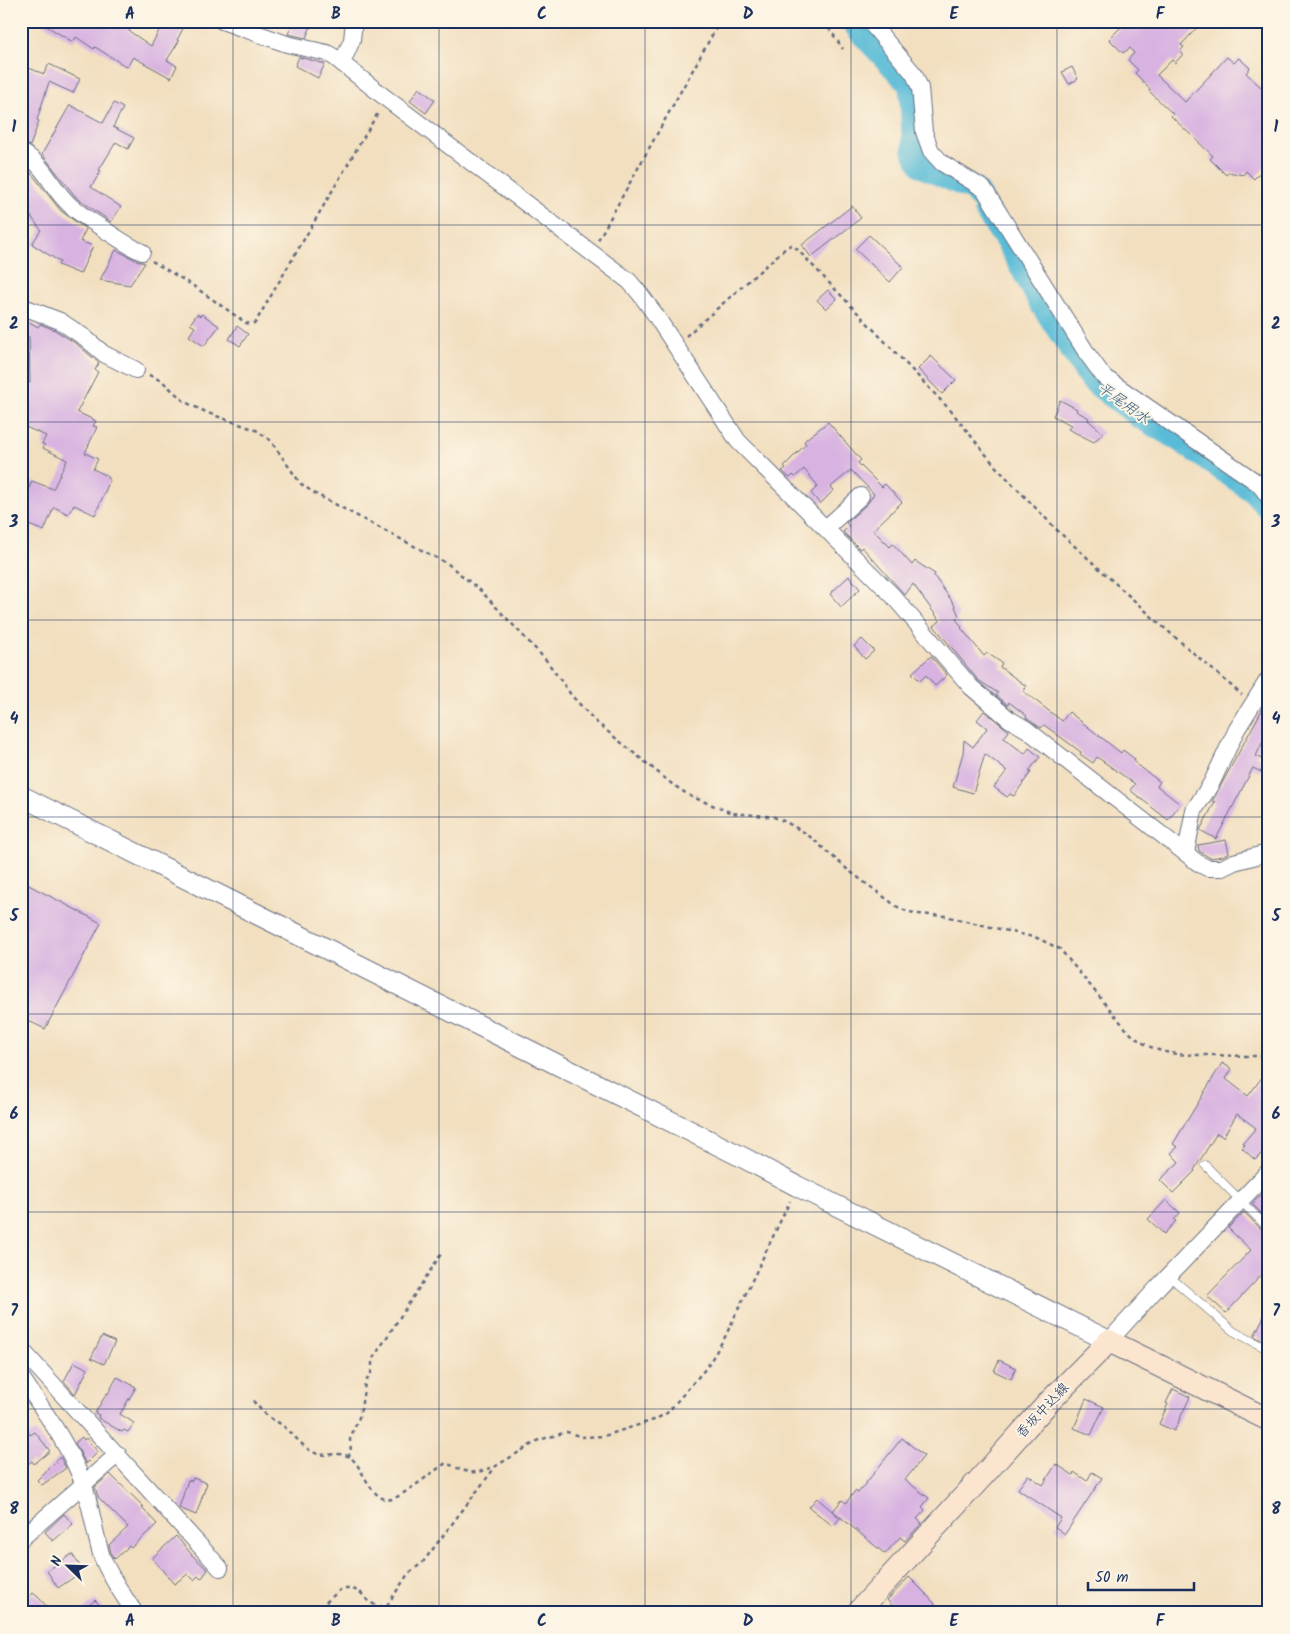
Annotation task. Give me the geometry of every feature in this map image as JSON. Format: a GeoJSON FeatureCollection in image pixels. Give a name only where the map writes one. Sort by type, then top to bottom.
{"type":"FeatureCollection","features":[{"type":"Feature","properties":{"kind":"main road"},"geometry":{"type":"LineString","coordinates":[[1109,1341],[1269,1420]]}},
{"type":"Feature","properties":{"kind":"main road","name":"香坂中込線"},"geometry":{"type":"LineString","coordinates":[[857,1613],[1048,1403],[1109,1341]]}},
{"type":"Feature","properties":{"kind":"street"},"geometry":{"type":"LineString","coordinates":[[222,21],[287,44],[327,53],[629,281],[641,295],[738,441],[893,596],[971,687],[1009,719],[1026,729],[1198,863],[1207,868],[1222,868],[1234,862],[1269,854]]}},
{"type":"Feature","properties":{"kind":"street"},"geometry":{"type":"LineString","coordinates":[[342,63],[352,40],[354,21]]}},
{"type":"Feature","properties":{"kind":"street"},"geometry":{"type":"LineString","coordinates":[[869,21],[914,74],[920,88],[924,132],[931,150],[942,162],[984,188],[1088,356],[1104,377],[1259,484],[1269,497]]}},
{"type":"Feature","properties":{"kind":"street"},"geometry":{"type":"LineString","coordinates":[[21,152],[29,156],[43,169],[57,192],[66,202],[126,245],[142,252]]}},
{"type":"Feature","properties":{"kind":"street"},"geometry":{"type":"LineString","coordinates":[[21,306],[60,321],[84,337],[104,354],[136,370]]}},
{"type":"Feature","properties":{"kind":"street"},"geometry":{"type":"LineString","coordinates":[[826,528],[862,496]]}},
{"type":"Feature","properties":{"kind":"street"},"geometry":{"type":"LineString","coordinates":[[1186,853],[1194,810],[1211,784],[1237,729],[1269,678]]}},
{"type":"Feature","properties":{"kind":"street"},"geometry":{"type":"LineString","coordinates":[[21,796],[1109,1341],[1269,1170]]}},
{"type":"Feature","properties":{"kind":"street"},"geometry":{"type":"LineString","coordinates":[[21,1349],[220,1568]]}},
{"type":"Feature","properties":{"kind":"street"},"geometry":{"type":"LineString","coordinates":[[21,1377],[78,1470],[84,1485],[102,1556],[111,1577],[135,1613]]}},
{"type":"Feature","properties":{"kind":"street"},"geometry":{"type":"LineString","coordinates":[[22,1538],[118,1454]]}},
{"type":"Feature","properties":{"kind":"lane"},"geometry":{"type":"LineString","coordinates":[[1205,1165],[1269,1229]]}},
{"type":"Feature","properties":{"kind":"lane"},"geometry":{"type":"LineString","coordinates":[[1168,1276],[1234,1331],[1269,1350]]}},
{"type":"Feature","properties":{"kind":"path"},"geometry":{"type":"LineString","coordinates":[[591,252],[720,21]]}},
{"type":"Feature","properties":{"kind":"path"},"geometry":{"type":"LineString","coordinates":[[824,21],[843,49]]}},
{"type":"Feature","properties":{"kind":"path"},"geometry":{"type":"LineString","coordinates":[[142,252],[147,258],[192,285],[246,323],[255,323],[386,99]]}},
{"type":"Feature","properties":{"kind":"path"},"geometry":{"type":"LineString","coordinates":[[675,346],[787,247],[795,246],[951,411],[996,467],[1058,531],[1161,625],[1253,704]]}},
{"type":"Feature","properties":{"kind":"path"},"geometry":{"type":"LineString","coordinates":[[136,370],[162,381],[185,402],[208,413],[256,430],[270,440],[301,484],[314,494],[448,564],[481,591],[546,660],[572,696],[596,722],[672,784],[690,796],[732,813],[774,817],[786,822],[807,834],[848,870],[896,906],[906,911],[945,916],[1037,938],[1054,946],[1067,956],[1127,1030],[1146,1045],[1163,1052],[1180,1055],[1269,1056]]}},
{"type":"Feature","properties":{"kind":"path"},"geometry":{"type":"LineString","coordinates":[[253,1401],[270,1418],[282,1424],[310,1450],[319,1454],[344,1454],[352,1459],[370,1487],[378,1496],[385,1499],[392,1499],[406,1491],[446,1462],[467,1472],[480,1473],[496,1466],[539,1440],[567,1432],[582,1437],[604,1436],[654,1420],[667,1413],[708,1367],[797,1186]]}},
{"type":"Feature","properties":{"kind":"path"},"geometry":{"type":"LineString","coordinates":[[348,1457],[351,1452],[350,1439],[360,1415],[365,1383],[371,1373],[372,1360],[441,1254]]}},
{"type":"Feature","properties":{"kind":"path"},"geometry":{"type":"LineString","coordinates":[[314,1613],[341,1589],[353,1589],[360,1592],[369,1602],[380,1607],[388,1604],[408,1574],[423,1562],[496,1466]]}},
{"type":"Feature","properties":{"kind":"building"},"geometry":{"type":"Polygon","coordinates":[[[38,21],[135,21],[129,31],[151,46],[164,21],[187,21],[177,40],[179,41],[167,60],[177,66],[171,78],[133,57],[127,67],[76,37],[73,42],[38,21]]]}},
{"type":"Feature","properties":{"kind":"building"},"geometry":{"type":"Polygon","coordinates":[[[294,21],[313,21],[306,38],[288,34],[294,21]]]}},
{"type":"Feature","properties":{"kind":"building"},"geometry":{"type":"Polygon","coordinates":[[[1127,21],[1203,21],[1181,45],[1184,47],[1180,51],[1183,54],[1175,63],[1172,60],[1157,75],[1185,102],[1227,57],[1234,63],[1239,58],[1250,68],[1246,73],[1269,95],[1269,163],[1254,179],[1246,171],[1243,175],[1228,172],[1226,175],[1210,159],[1213,156],[1171,116],[1173,114],[1149,91],[1150,89],[1135,73],[1138,70],[1128,60],[1134,53],[1130,48],[1123,53],[1109,39],[1127,21]]]}},
{"type":"Feature","properties":{"kind":"building"},"geometry":{"type":"Polygon","coordinates":[[[299,57],[325,64],[318,78],[295,66],[299,57]]]}},
{"type":"Feature","properties":{"kind":"building"},"geometry":{"type":"Polygon","coordinates":[[[49,64],[80,79],[73,93],[49,82],[37,120],[39,121],[30,146],[21,142],[21,89],[24,81],[21,79],[26,67],[44,74],[49,64]]]}},
{"type":"Feature","properties":{"kind":"building"},"geometry":{"type":"Polygon","coordinates":[[[1072,67],[1078,79],[1069,84],[1062,72],[1072,67]]]}},
{"type":"Feature","properties":{"kind":"building"},"geometry":{"type":"Polygon","coordinates":[[[419,88],[435,100],[426,113],[410,101],[419,88]]]}},
{"type":"Feature","properties":{"kind":"building"},"geometry":{"type":"Polygon","coordinates":[[[114,103],[123,108],[113,127],[134,138],[128,149],[116,142],[91,187],[121,207],[111,222],[76,197],[42,154],[70,105],[103,123],[114,103]]]}},
{"type":"Feature","properties":{"kind":"building"},"geometry":{"type":"Polygon","coordinates":[[[31,173],[61,211],[86,229],[80,241],[93,246],[80,274],[58,265],[60,262],[32,244],[41,230],[21,203],[21,182],[25,184],[31,173]]]}},
{"type":"Feature","properties":{"kind":"building"},"geometry":{"type":"Polygon","coordinates":[[[852,206],[861,218],[811,257],[802,245],[852,206]]]}},
{"type":"Feature","properties":{"kind":"building"},"geometry":{"type":"Polygon","coordinates":[[[869,235],[903,267],[890,282],[855,249],[869,235]]]}},
{"type":"Feature","properties":{"kind":"building"},"geometry":{"type":"Polygon","coordinates":[[[116,250],[145,263],[130,285],[100,280],[116,250]]]}},
{"type":"Feature","properties":{"kind":"building"},"geometry":{"type":"Polygon","coordinates":[[[828,290],[837,299],[826,309],[817,300],[828,290]]]}},
{"type":"Feature","properties":{"kind":"building"},"geometry":{"type":"Polygon","coordinates":[[[197,314],[200,316],[202,314],[219,326],[204,346],[189,336],[195,327],[190,324],[197,314]]]}},
{"type":"Feature","properties":{"kind":"building"},"geometry":{"type":"Polygon","coordinates":[[[26,320],[38,327],[40,324],[55,330],[78,345],[99,363],[95,370],[98,372],[77,412],[96,421],[93,426],[97,427],[85,453],[98,459],[93,469],[108,476],[107,478],[110,480],[95,515],[74,505],[68,514],[54,507],[44,531],[21,522],[21,507],[32,481],[53,489],[67,460],[43,448],[45,445],[42,444],[46,436],[21,425],[21,381],[30,383],[29,337],[21,333],[26,320]]]}},
{"type":"Feature","properties":{"kind":"building"},"geometry":{"type":"Polygon","coordinates":[[[237,326],[248,334],[240,346],[229,339],[237,326]]]}},
{"type":"Feature","properties":{"kind":"building"},"geometry":{"type":"Polygon","coordinates":[[[931,356],[956,380],[942,394],[918,369],[931,356]]]}},
{"type":"Feature","properties":{"kind":"building"},"geometry":{"type":"Polygon","coordinates":[[[1060,400],[1089,418],[1088,420],[1103,433],[1094,442],[1068,429],[1071,425],[1053,416],[1060,400]]]}},
{"type":"Feature","properties":{"kind":"building"},"geometry":{"type":"Polygon","coordinates":[[[828,422],[861,460],[858,463],[882,487],[885,484],[902,502],[873,530],[890,547],[893,544],[912,565],[915,561],[935,574],[934,576],[954,604],[959,616],[956,619],[961,628],[984,656],[987,653],[1002,663],[1000,667],[1026,686],[1023,691],[1062,721],[1069,712],[1121,753],[1123,750],[1135,759],[1134,762],[1160,782],[1157,786],[1180,804],[1168,820],[1130,790],[1135,784],[1097,757],[1093,763],[1044,725],[1041,728],[1026,718],[1027,716],[1009,702],[1008,705],[996,695],[998,693],[978,680],[934,626],[940,621],[913,584],[905,595],[862,547],[860,549],[843,532],[849,526],[846,523],[868,503],[874,494],[851,470],[831,487],[834,490],[820,504],[811,493],[818,486],[804,469],[795,477],[793,475],[790,478],[782,471],[786,468],[784,466],[806,444],[804,442],[806,439],[828,422]]]}},
{"type":"Feature","properties":{"kind":"building"},"geometry":{"type":"Polygon","coordinates":[[[849,576],[860,589],[841,607],[830,594],[849,576]]]}},
{"type":"Feature","properties":{"kind":"building"},"geometry":{"type":"Polygon","coordinates":[[[862,639],[874,651],[865,659],[854,646],[862,639]]]}},
{"type":"Feature","properties":{"kind":"building"},"geometry":{"type":"Polygon","coordinates":[[[931,656],[947,675],[935,686],[926,675],[920,681],[912,673],[931,656]]]}},
{"type":"Feature","properties":{"kind":"building"},"geometry":{"type":"Polygon","coordinates":[[[1269,697],[1269,729],[1256,756],[1267,762],[1261,772],[1253,768],[1216,839],[1200,830],[1215,802],[1212,801],[1269,697]]]}},
{"type":"Feature","properties":{"kind":"building"},"geometry":{"type":"Polygon","coordinates":[[[984,711],[1009,731],[1004,738],[1025,754],[1029,748],[1040,757],[1014,796],[1010,794],[1007,797],[994,787],[1007,771],[985,754],[973,793],[953,787],[963,753],[964,740],[973,747],[987,728],[977,720],[984,711]]]}},
{"type":"Feature","properties":{"kind":"building"},"geometry":{"type":"Polygon","coordinates":[[[1226,840],[1229,853],[1223,856],[1210,858],[1199,851],[1198,845],[1226,840]]]}},
{"type":"Feature","properties":{"kind":"building"},"geometry":{"type":"Polygon","coordinates":[[[21,881],[101,923],[45,1029],[21,1017],[21,881]]]}},
{"type":"Feature","properties":{"kind":"building"},"geometry":{"type":"Polygon","coordinates":[[[1222,1063],[1232,1069],[1226,1079],[1248,1096],[1269,1068],[1269,1107],[1261,1117],[1264,1120],[1269,1115],[1269,1146],[1255,1160],[1242,1148],[1245,1145],[1243,1143],[1256,1128],[1237,1114],[1223,1137],[1217,1133],[1195,1171],[1173,1193],[1160,1180],[1179,1162],[1171,1153],[1178,1147],[1173,1144],[1222,1063]]]}},
{"type":"Feature","properties":{"kind":"building"},"geometry":{"type":"Polygon","coordinates":[[[1269,1186],[1269,1221],[1252,1204],[1269,1186]]]}},
{"type":"Feature","properties":{"kind":"building"},"geometry":{"type":"Polygon","coordinates":[[[1166,1200],[1180,1213],[1174,1220],[1176,1221],[1164,1234],[1148,1219],[1166,1200]]]}},
{"type":"Feature","properties":{"kind":"building"},"geometry":{"type":"Polygon","coordinates":[[[1244,1212],[1265,1233],[1269,1234],[1269,1267],[1226,1313],[1207,1296],[1251,1250],[1228,1228],[1244,1212]]]}},
{"type":"Feature","properties":{"kind":"building"},"geometry":{"type":"Polygon","coordinates":[[[1269,1307],[1269,1344],[1254,1336],[1269,1307]]]}},
{"type":"Feature","properties":{"kind":"building"},"geometry":{"type":"Polygon","coordinates":[[[102,1336],[115,1342],[104,1364],[91,1358],[102,1336]]]}},
{"type":"Feature","properties":{"kind":"building"},"geometry":{"type":"Polygon","coordinates":[[[999,1360],[1016,1368],[1011,1379],[994,1371],[999,1360]]]}},
{"type":"Feature","properties":{"kind":"building"},"geometry":{"type":"Polygon","coordinates":[[[74,1362],[88,1369],[75,1394],[64,1381],[74,1362]]]}},
{"type":"Feature","properties":{"kind":"building"},"geometry":{"type":"Polygon","coordinates":[[[117,1377],[136,1387],[120,1414],[134,1423],[128,1432],[124,1430],[122,1432],[98,1418],[99,1415],[95,1413],[117,1377]]]}},
{"type":"Feature","properties":{"kind":"building"},"geometry":{"type":"Polygon","coordinates":[[[1173,1389],[1190,1397],[1174,1431],[1159,1424],[1173,1389]]]}},
{"type":"Feature","properties":{"kind":"building"},"geometry":{"type":"Polygon","coordinates":[[[1086,1399],[1104,1407],[1091,1435],[1074,1428],[1086,1399]]]}},
{"type":"Feature","properties":{"kind":"building"},"geometry":{"type":"Polygon","coordinates":[[[21,1421],[30,1435],[35,1432],[50,1451],[34,1464],[32,1461],[21,1469],[21,1421]]]}},
{"type":"Feature","properties":{"kind":"building"},"geometry":{"type":"Polygon","coordinates":[[[82,1437],[84,1440],[86,1438],[98,1452],[86,1464],[75,1443],[82,1437]]]}},
{"type":"Feature","properties":{"kind":"building"},"geometry":{"type":"Polygon","coordinates":[[[902,1438],[924,1456],[905,1480],[929,1498],[922,1507],[925,1510],[917,1519],[922,1523],[905,1541],[900,1537],[885,1554],[833,1511],[842,1500],[846,1503],[855,1491],[858,1493],[902,1438]]]}},
{"type":"Feature","properties":{"kind":"building"},"geometry":{"type":"Polygon","coordinates":[[[60,1457],[66,1468],[42,1485],[37,1480],[60,1457]]]}},
{"type":"Feature","properties":{"kind":"building"},"geometry":{"type":"Polygon","coordinates":[[[1056,1464],[1073,1475],[1074,1472],[1087,1481],[1092,1472],[1102,1478],[1065,1534],[1055,1527],[1061,1518],[1018,1489],[1028,1475],[1043,1485],[1056,1464]]]}},
{"type":"Feature","properties":{"kind":"building"},"geometry":{"type":"Polygon","coordinates":[[[110,1474],[144,1507],[142,1508],[157,1524],[131,1548],[129,1546],[115,1559],[112,1556],[109,1545],[128,1527],[98,1497],[95,1487],[110,1474]]]}},
{"type":"Feature","properties":{"kind":"building"},"geometry":{"type":"Polygon","coordinates":[[[193,1478],[207,1483],[196,1515],[179,1508],[188,1480],[192,1481],[193,1478]]]}},
{"type":"Feature","properties":{"kind":"building"},"geometry":{"type":"Polygon","coordinates":[[[817,1498],[840,1518],[833,1526],[809,1507],[817,1498]]]}},
{"type":"Feature","properties":{"kind":"building"},"geometry":{"type":"Polygon","coordinates":[[[64,1514],[73,1524],[53,1541],[45,1532],[64,1514]]]}},
{"type":"Feature","properties":{"kind":"building"},"geometry":{"type":"Polygon","coordinates":[[[176,1536],[208,1570],[201,1579],[198,1576],[194,1580],[188,1574],[174,1584],[152,1558],[176,1536]]]}},
{"type":"Feature","properties":{"kind":"building"},"geometry":{"type":"Polygon","coordinates":[[[72,1554],[82,1569],[76,1573],[77,1575],[58,1588],[47,1571],[72,1554]]]}},
{"type":"Feature","properties":{"kind":"building"},"geometry":{"type":"Polygon","coordinates":[[[909,1577],[943,1613],[900,1613],[887,1600],[909,1577]]]}},
{"type":"Feature","properties":{"kind":"building"},"geometry":{"type":"Polygon","coordinates":[[[33,1593],[53,1613],[21,1613],[21,1606],[33,1593]]]}},
{"type":"Feature","properties":{"kind":"building"},"geometry":{"type":"Polygon","coordinates":[[[95,1600],[106,1613],[80,1613],[95,1600]]]}},
{"type":"Feature","properties":{"kind":"waterway","name":"平尾用水"},"geometry":{"type":"LineString","coordinates":[[853,21],[911,85],[915,153],[923,166],[973,189],[979,196]]}},
{"type":"Feature","properties":{"kind":"waterway","name":"平尾用水"},"geometry":{"type":"LineString","coordinates":[[986,210],[1010,245],[1042,304],[1092,380],[1141,417],[1179,439],[1254,491],[1269,508]]}}]}
